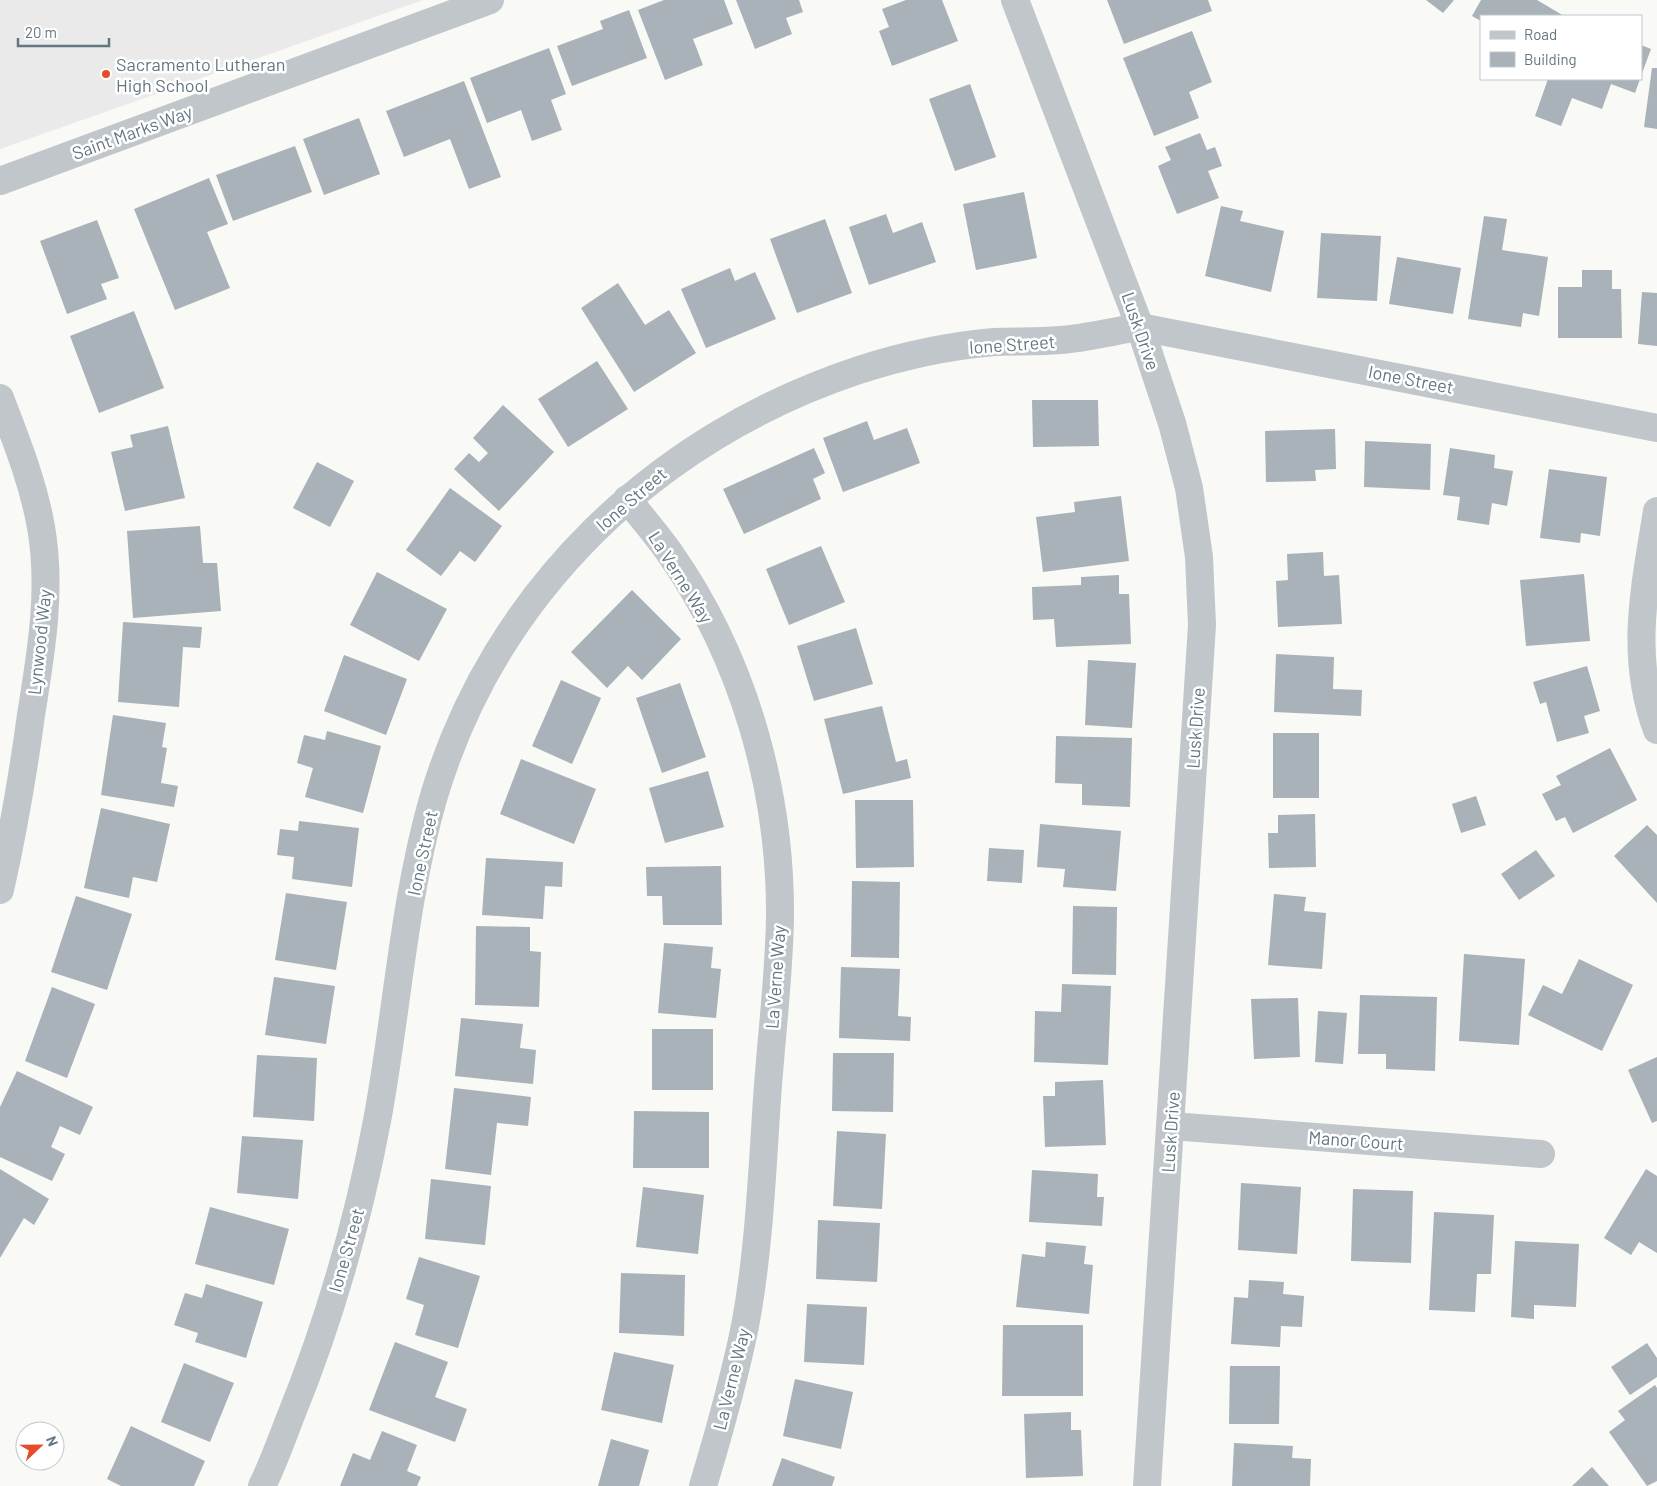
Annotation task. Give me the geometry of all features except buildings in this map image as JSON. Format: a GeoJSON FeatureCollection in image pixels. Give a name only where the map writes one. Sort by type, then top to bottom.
{"type":"FeatureCollection","features":[{"type":"Feature","properties":{"kind":"street","name":"Saint Marks Way"},"geometry":{"type":"LineString","coordinates":[[0,181],[490,0]]}},
{"type":"Feature","properties":{"kind":"street","name":"Lusk Drive"},"geometry":{"type":"LineString","coordinates":[[1015,0],[1140,327],[1172,423],[1188,488],[1198,557],[1202,625],[1148,1486]]}},
{"type":"Feature","properties":{"kind":"street","name":"Ione Street"},"geometry":{"type":"LineString","coordinates":[[262,1486],[306,1378],[340,1276],[361,1198],[377,1120],[417,862],[434,797],[457,733],[486,673],[522,615],[564,562],[627,499],[680,457],[738,421],[799,392],[862,369],[928,352],[995,342],[1062,340],[1140,327],[1657,428]]}},
{"type":"Feature","properties":{"kind":"street","name":"Lynwood Way"},"geometry":{"type":"LineString","coordinates":[[0,398],[29,475],[41,528],[46,583],[43,637],[15,827],[0,890]]}},
{"type":"Feature","properties":{"kind":"street","name":"La Verne Way"},"geometry":{"type":"LineString","coordinates":[[627,499],[669,552],[703,607],[731,666],[753,726],[769,789],[778,853],[780,918],[757,1242],[745,1324],[730,1395],[703,1486]]}},
{"type":"Feature","properties":{"kind":"street"},"geometry":{"type":"LineString","coordinates":[[1657,511],[1640,617],[1641,664],[1650,711],[1657,730]]}},
{"type":"Feature","properties":{"kind":"street","name":"Manor Court"},"geometry":{"type":"LineString","coordinates":[[1170,1126],[1541,1154]]}},
{"type":"Feature","properties":{"kind":"shaded area","name":"Sacramento Lutheran High School"},"geometry":{"type":"Polygon","coordinates":[[[0,0],[423,0],[0,149],[0,0]]]}},
{"type":"Feature","properties":{"kind":"place","name":"Sacramento Lutheran High School"},"geometry":{"type":"Point","coordinates":[106,74]}}]}
